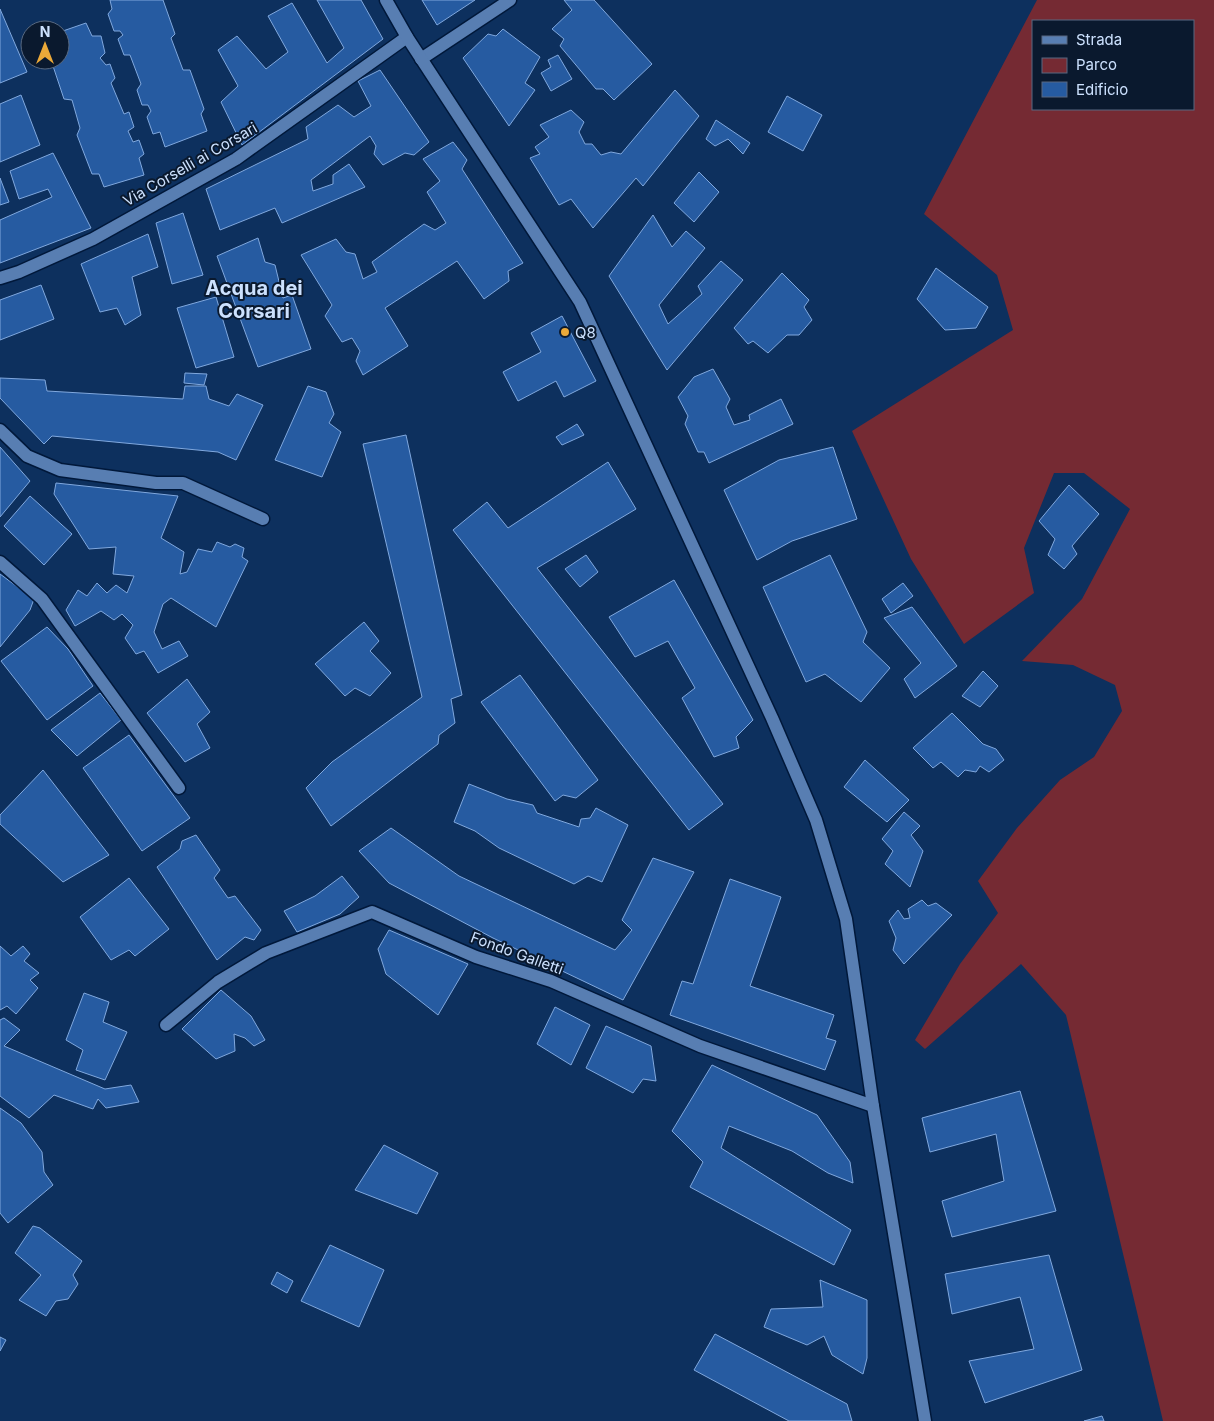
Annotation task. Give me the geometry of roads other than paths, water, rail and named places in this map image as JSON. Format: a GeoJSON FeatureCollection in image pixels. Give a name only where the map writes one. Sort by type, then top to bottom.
{"type":"FeatureCollection","features":[{"type":"Feature","properties":{"kind":"street"},"geometry":{"type":"LineString","coordinates":[[386,0],[421,59],[580,302],[776,727],[816,820],[846,919],[925,1421]]}},
{"type":"Feature","properties":{"kind":"street"},"geometry":{"type":"LineString","coordinates":[[421,59],[510,0]]}},
{"type":"Feature","properties":{"kind":"street","name":"Via Corselli ai Corsari"},"geometry":{"type":"LineString","coordinates":[[0,278],[19,272],[93,239],[236,159],[407,37]]}},
{"type":"Feature","properties":{"kind":"street"},"geometry":{"type":"LineString","coordinates":[[0,430],[26,456],[60,470],[156,483],[183,483],[263,519]]}},
{"type":"Feature","properties":{"kind":"street"},"geometry":{"type":"LineString","coordinates":[[0,562],[42,599],[179,788]]}},
{"type":"Feature","properties":{"kind":"street","name":"Fondo Galletti"},"geometry":{"type":"LineString","coordinates":[[166,1025],[218,982],[266,953],[372,912],[476,957],[551,981],[700,1046],[874,1106]]}},
{"type":"Feature","properties":{"kind":"place","name":"Q8"},"geometry":{"type":"Point","coordinates":[565,332]}},
{"type":"Feature","properties":{"kind":"district","name":"Acqua dei Corsari"},"geometry":{"type":"Point","coordinates":[254,300]}}]}
